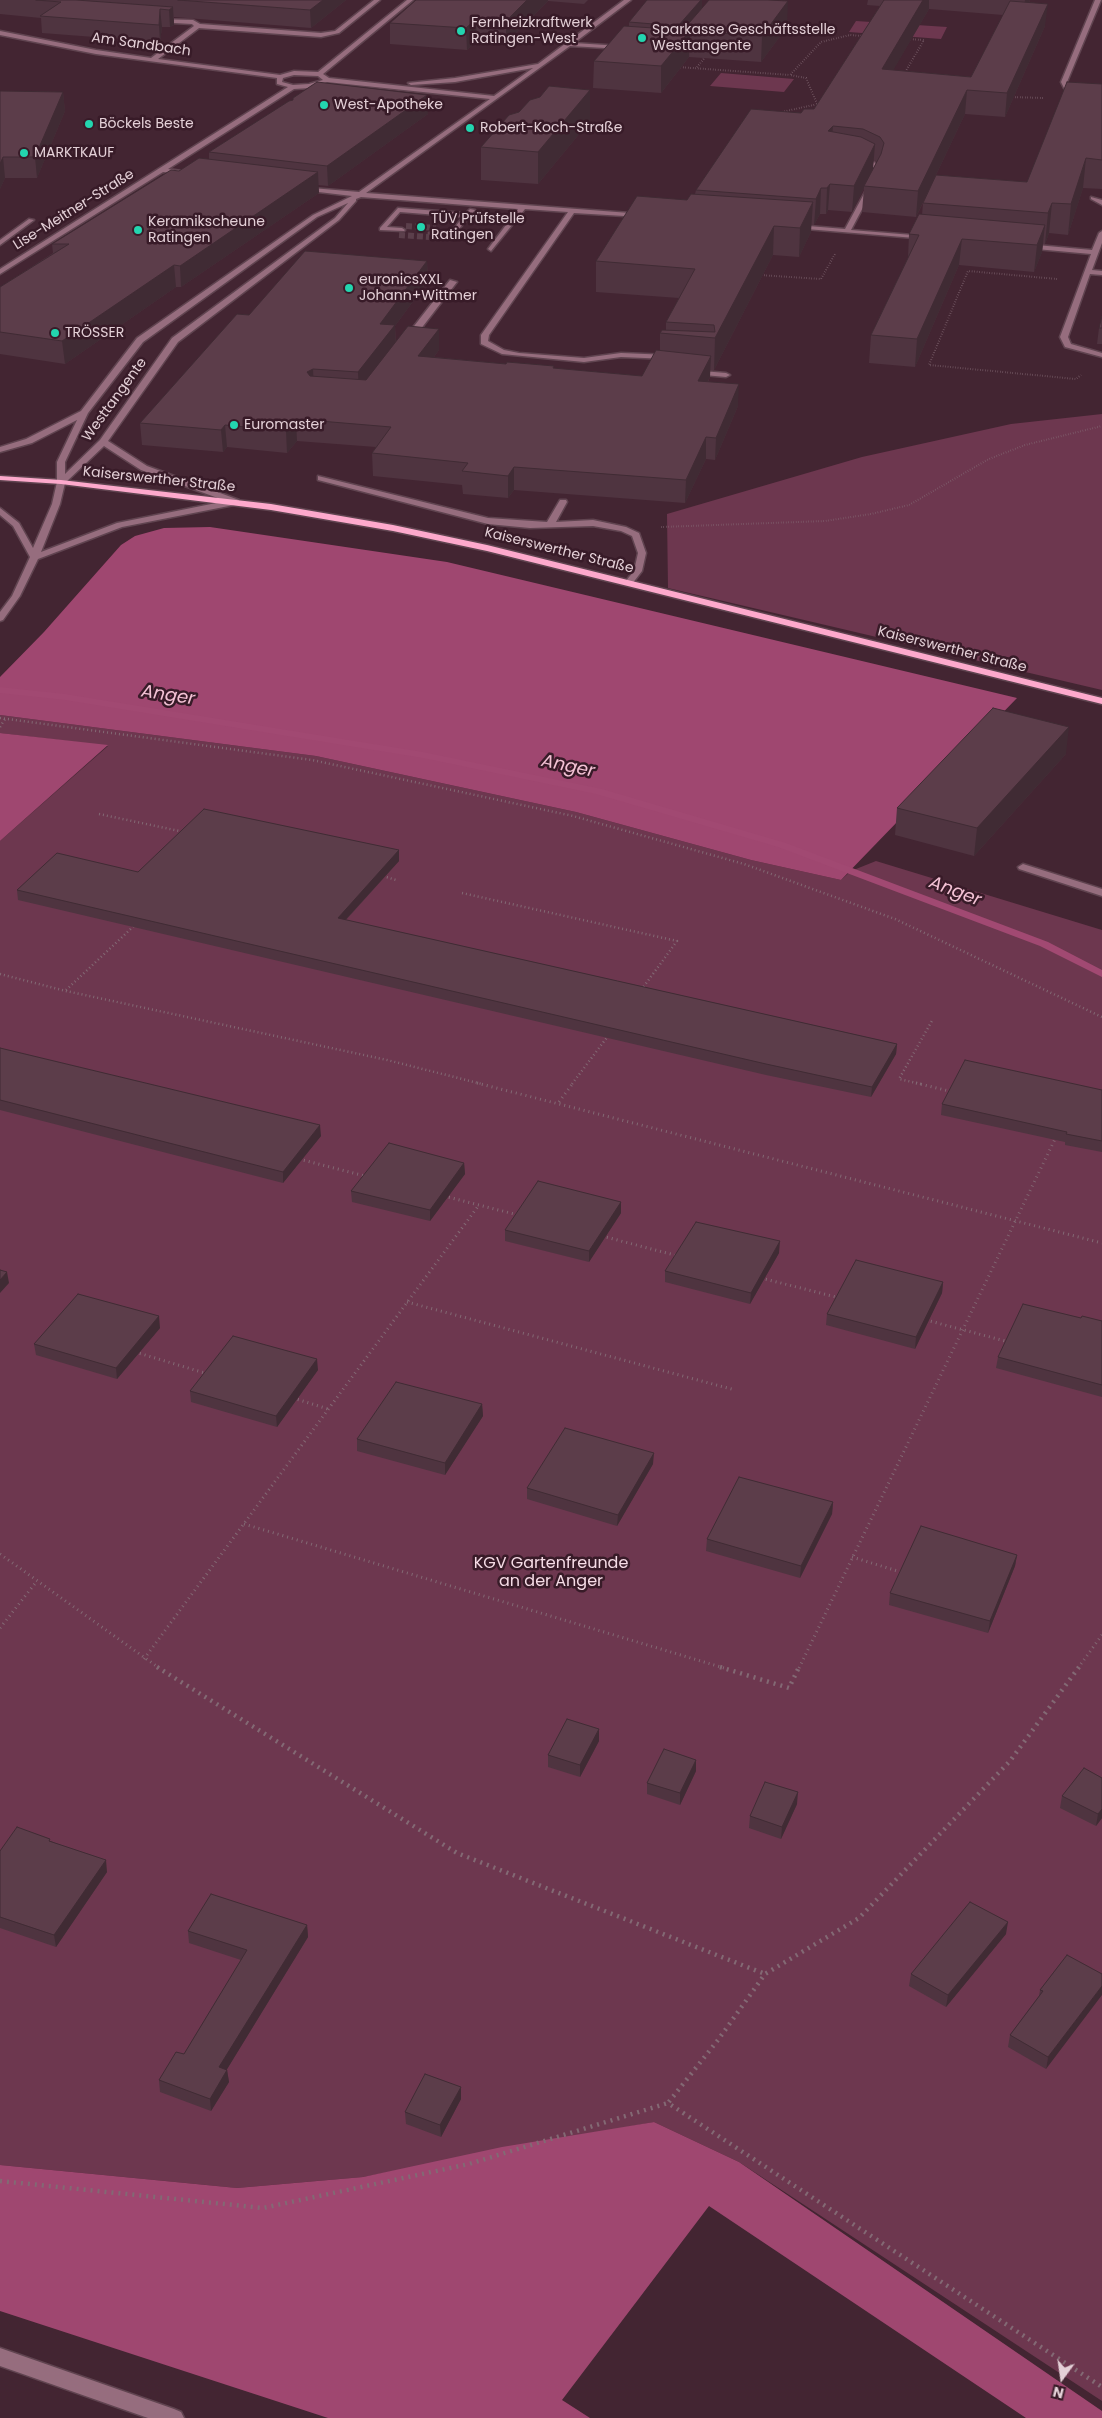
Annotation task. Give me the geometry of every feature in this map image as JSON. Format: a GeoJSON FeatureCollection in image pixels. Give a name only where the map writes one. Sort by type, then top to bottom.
{"type":"FeatureCollection","features":[{"type":"Feature","properties":{"kind":"main road","name":"Kaiserswerther Straße"},"geometry":{"type":"LineString","coordinates":[[0,478],[61,482],[236,502],[393,528],[629,582],[1102,701]]}},
{"type":"Feature","properties":{"kind":"street"},"geometry":{"type":"LineString","coordinates":[[146,19],[193,22],[198,26],[321,35],[337,32],[377,0]]}},
{"type":"Feature","properties":{"kind":"street"},"geometry":{"type":"LineString","coordinates":[[319,74],[410,0]]}},
{"type":"Feature","properties":{"kind":"street","name":"Westtangente"},"geometry":{"type":"LineString","coordinates":[[61,482],[62,462],[84,413],[140,340],[315,216],[359,195],[485,106],[628,0]]}},
{"type":"Feature","properties":{"kind":"street"},"geometry":{"type":"LineString","coordinates":[[1098,0],[1064,82],[1066,87],[1084,95],[1102,98]]}},
{"type":"Feature","properties":{"kind":"street"},"geometry":{"type":"LineString","coordinates":[[152,60],[198,26]]}},
{"type":"Feature","properties":{"kind":"street","name":"Am Sandbach"},"geometry":{"type":"LineString","coordinates":[[0,33],[96,52],[280,77]]}},
{"type":"Feature","properties":{"kind":"street"},"geometry":{"type":"LineString","coordinates":[[569,44],[624,48]]}},
{"type":"Feature","properties":{"kind":"street"},"geometry":{"type":"LineString","coordinates":[[374,85],[454,80],[542,64]]}},
{"type":"Feature","properties":{"kind":"street"},"geometry":{"type":"LineString","coordinates":[[436,100],[319,85],[293,87],[279,83],[280,77],[294,73],[319,74],[326,80],[495,98]]}},
{"type":"Feature","properties":{"kind":"street"},"geometry":{"type":"LineString","coordinates":[[319,85],[326,80]]}},
{"type":"Feature","properties":{"kind":"street","name":"Lise-Meitner-Straße"},"geometry":{"type":"LineString","coordinates":[[0,272],[293,87]]}},
{"type":"Feature","properties":{"kind":"street"},"geometry":{"type":"LineString","coordinates":[[475,104],[485,106]]}},
{"type":"Feature","properties":{"kind":"street"},"geometry":{"type":"LineString","coordinates":[[254,113],[264,114]]}},
{"type":"Feature","properties":{"kind":"street"},"geometry":{"type":"LineString","coordinates":[[847,231],[878,169],[870,161],[853,157]]}},
{"type":"Feature","properties":{"kind":"street"},"geometry":{"type":"LineString","coordinates":[[162,170],[191,174]]}},
{"type":"Feature","properties":{"kind":"street"},"geometry":{"type":"LineString","coordinates":[[290,186],[359,195],[653,216]]}},
{"type":"Feature","properties":{"kind":"street","name":"Westtangente"},"geometry":{"type":"LineString","coordinates":[[61,482],[104,442],[175,340],[337,219],[359,195]]}},
{"type":"Feature","properties":{"kind":"street"},"geometry":{"type":"LineString","coordinates":[[1093,198],[1102,203]]}},
{"type":"Feature","properties":{"kind":"street"},"geometry":{"type":"LineString","coordinates":[[432,233],[450,238],[476,204]]}},
{"type":"Feature","properties":{"kind":"street"},"geometry":{"type":"LineString","coordinates":[[491,248],[523,207]]}},
{"type":"Feature","properties":{"kind":"street"},"geometry":{"type":"LineString","coordinates":[[384,227],[402,230],[379,233],[398,210],[468,215]]}},
{"type":"Feature","properties":{"kind":"street"},"geometry":{"type":"LineString","coordinates":[[572,211],[485,335],[484,342],[496,349],[519,355],[584,360],[621,355],[677,358]]}},
{"type":"Feature","properties":{"kind":"street"},"geometry":{"type":"LineString","coordinates":[[2,242],[30,220]]}},
{"type":"Feature","properties":{"kind":"street"},"geometry":{"type":"LineString","coordinates":[[787,226],[937,239]]}},
{"type":"Feature","properties":{"kind":"street"},"geometry":{"type":"LineString","coordinates":[[1102,233],[1064,337],[1068,345],[1102,355]]}},
{"type":"Feature","properties":{"kind":"street"},"geometry":{"type":"LineString","coordinates":[[1016,245],[1095,252]]}},
{"type":"Feature","properties":{"kind":"street"},"geometry":{"type":"LineString","coordinates":[[1088,272],[1102,274]]}},
{"type":"Feature","properties":{"kind":"street"},"geometry":{"type":"LineString","coordinates":[[398,351],[453,282]]}},
{"type":"Feature","properties":{"kind":"street"},"geometry":{"type":"LineString","coordinates":[[621,355],[650,366]]}},
{"type":"Feature","properties":{"kind":"street"},"geometry":{"type":"LineString","coordinates":[[682,371],[726,375]]}},
{"type":"Feature","properties":{"kind":"street"},"geometry":{"type":"LineString","coordinates":[[0,450],[28,441],[84,413]]}},
{"type":"Feature","properties":{"kind":"street"},"geometry":{"type":"LineString","coordinates":[[104,442],[144,468],[236,502]]}},
{"type":"Feature","properties":{"kind":"street"},"geometry":{"type":"LineString","coordinates":[[321,478],[488,521],[523,525],[593,523],[623,529],[636,535],[642,553],[638,571],[629,582]]}},
{"type":"Feature","properties":{"kind":"street"},"geometry":{"type":"LineString","coordinates":[[0,618],[16,596],[34,558],[56,504],[61,482]]}},
{"type":"Feature","properties":{"kind":"street"},"geometry":{"type":"LineString","coordinates":[[34,558],[126,523],[236,502]]}},
{"type":"Feature","properties":{"kind":"street"},"geometry":{"type":"LineString","coordinates":[[550,524],[563,502]]}},
{"type":"Feature","properties":{"kind":"street"},"geometry":{"type":"LineString","coordinates":[[0,511],[16,525],[34,558]]}},
{"type":"Feature","properties":{"kind":"street"},"geometry":{"type":"LineString","coordinates":[[1022,867],[1102,893]]}},
{"type":"Feature","properties":{"kind":"street"},"geometry":{"type":"LineString","coordinates":[[0,2357],[174,2418]]}},
{"type":"Feature","properties":{"kind":"path"},"geometry":{"type":"LineString","coordinates":[[790,75],[821,42],[850,36],[868,36]]}},
{"type":"Feature","properties":{"kind":"path"},"geometry":{"type":"LineString","coordinates":[[899,81],[924,40],[905,39]]}},
{"type":"Feature","properties":{"kind":"path"},"geometry":{"type":"LineString","coordinates":[[696,68],[707,55],[698,54]]}},
{"type":"Feature","properties":{"kind":"path"},"geometry":{"type":"LineString","coordinates":[[677,66],[790,75],[806,78],[818,104],[816,111]]}},
{"type":"Feature","properties":{"kind":"path"},"geometry":{"type":"LineString","coordinates":[[1006,97],[1070,100],[1084,95]]}},
{"type":"Feature","properties":{"kind":"path"},"geometry":{"type":"LineString","coordinates":[[772,117],[778,112],[818,104]]}},
{"type":"Feature","properties":{"kind":"path"},"geometry":{"type":"LineString","coordinates":[[754,274],[821,279],[847,231]]}},
{"type":"Feature","properties":{"kind":"path"},"geometry":{"type":"LineString","coordinates":[[1082,373],[1076,379],[929,365],[968,271],[1085,281]]}},
{"type":"Feature","properties":{"kind":"path"},"geometry":{"type":"LineString","coordinates":[[623,529],[826,521],[872,514],[909,505],[989,459],[1025,446],[1102,426]]}},
{"type":"Feature","properties":{"kind":"path"},"geometry":{"type":"LineString","coordinates":[[0,718],[312,760],[573,816],[744,864],[895,919],[1102,1017]]}},
{"type":"Feature","properties":{"kind":"path"},"geometry":{"type":"LineString","coordinates":[[0,726],[5,719]]}},
{"type":"Feature","properties":{"kind":"path"},"geometry":{"type":"LineString","coordinates":[[99,814],[185,832]]}},
{"type":"Feature","properties":{"kind":"path"},"geometry":{"type":"LineString","coordinates":[[377,875],[396,880]]}},
{"type":"Feature","properties":{"kind":"path"},"geometry":{"type":"LineString","coordinates":[[462,894],[677,941],[639,993]]}},
{"type":"Feature","properties":{"kind":"path"},"geometry":{"type":"LineString","coordinates":[[66,991],[140,920]]}},
{"type":"Feature","properties":{"kind":"path"},"geometry":{"type":"LineString","coordinates":[[0,974],[66,991],[387,1060],[560,1102],[1102,1243]]}},
{"type":"Feature","properties":{"kind":"path"},"geometry":{"type":"LineString","coordinates":[[933,1019],[899,1079],[954,1092]]}},
{"type":"Feature","properties":{"kind":"path"},"geometry":{"type":"LineString","coordinates":[[560,1102],[611,1031]]}},
{"type":"Feature","properties":{"kind":"path"},"geometry":{"type":"LineString","coordinates":[[244,1524],[789,1688],[961,1329],[1057,1136]]}},
{"type":"Feature","properties":{"kind":"path"},"geometry":{"type":"LineString","coordinates":[[297,1158],[374,1178]]}},
{"type":"Feature","properties":{"kind":"path"},"geometry":{"type":"LineString","coordinates":[[441,1195],[527,1217]]}},
{"type":"Feature","properties":{"kind":"path"},"geometry":{"type":"LineString","coordinates":[[144,1659],[479,1205]]}},
{"type":"Feature","properties":{"kind":"path"},"geometry":{"type":"LineString","coordinates":[[595,1234],[682,1257]]}},
{"type":"Feature","properties":{"kind":"path"},"geometry":{"type":"LineString","coordinates":[[759,1277],[846,1299]]}},
{"type":"Feature","properties":{"kind":"path"},"geometry":{"type":"LineString","coordinates":[[407,1302],[735,1390]]}},
{"type":"Feature","properties":{"kind":"path"},"geometry":{"type":"LineString","coordinates":[[923,1319],[1018,1344]]}},
{"type":"Feature","properties":{"kind":"path"},"geometry":{"type":"LineString","coordinates":[[127,1350],[213,1375]]}},
{"type":"Feature","properties":{"kind":"path"},"geometry":{"type":"LineString","coordinates":[[290,1397],[328,1409]]}},
{"type":"Feature","properties":{"kind":"path"},"geometry":{"type":"LineString","coordinates":[[0,1554],[144,1659],[457,1853],[765,1974]]}},
{"type":"Feature","properties":{"kind":"path"},"geometry":{"type":"LineString","coordinates":[[852,1557],[906,1573]]}},
{"type":"Feature","properties":{"kind":"path"},"geometry":{"type":"LineString","coordinates":[[0,1628],[37,1581]]}},
{"type":"Feature","properties":{"kind":"path"},"geometry":{"type":"LineString","coordinates":[[0,2181],[264,2208],[469,2164],[668,2103],[718,2040],[765,1974],[859,1918],[1010,1761],[1102,1634]]}},
{"type":"Feature","properties":{"kind":"path"},"geometry":{"type":"LineString","coordinates":[[668,2103],[1102,2387]]}},
{"type":"Feature","properties":{"kind":"green space"},"geometry":{"type":"Polygon","coordinates":[[[856,21],[947,27],[941,39],[849,32],[856,21]]]}},
{"type":"Feature","properties":{"kind":"green space"},"geometry":{"type":"Polygon","coordinates":[[[721,73],[794,79],[784,92],[710,86],[721,73]]]}},
{"type":"Feature","properties":{"kind":"green space"},"geometry":{"type":"Polygon","coordinates":[[[1102,414],[1102,690],[668,588],[667,514],[862,457],[1011,424],[1102,414]]]}},
{"type":"Feature","properties":{"kind":"green space","name":"KGV Gartenfreunde an der Anger"},"geometry":{"type":"Polygon","coordinates":[[[0,715],[316,756],[576,812],[751,860],[841,880],[851,871],[876,861],[1102,930],[1102,2401],[739,2162],[654,2122],[363,2177],[237,2188],[0,2165],[0,841],[108,746],[0,733],[0,715]]]}},
{"type":"Feature","properties":{"kind":"shaded area"},"geometry":{"type":"Polygon","coordinates":[[[210,527],[447,562],[1017,698],[841,880],[751,860],[576,812],[316,756],[0,715],[0,677],[44,632],[121,545],[135,536],[164,528],[210,527]]]}},
{"type":"Feature","properties":{"kind":"shaded area"},"geometry":{"type":"Polygon","coordinates":[[[0,733],[108,745],[0,841],[0,733]]]}},
{"type":"Feature","properties":{"kind":"shaded area"},"geometry":{"type":"Polygon","coordinates":[[[654,2122],[739,2162],[1102,2411],[1102,2418],[1026,2418],[709,2206],[562,2400],[590,2418],[328,2418],[0,2311],[0,2165],[237,2188],[363,2177],[502,2147],[654,2122]]]}},
{"type":"Feature","properties":{"kind":"building"},"geometry":{"type":"Polygon","coordinates":[[[36,0],[76,0],[173,7],[169,10],[160,9],[159,25],[40,16],[61,2],[36,0]]]}},
{"type":"Feature","properties":{"kind":"building"},"geometry":{"type":"Polygon","coordinates":[[[178,0],[323,0],[310,10],[178,0]]]}},
{"type":"Feature","properties":{"kind":"building"},"geometry":{"type":"Polygon","coordinates":[[[416,0],[527,0],[506,21],[476,19],[466,28],[390,23],[416,0]]]}},
{"type":"Feature","properties":{"kind":"building"},"geometry":{"type":"Polygon","coordinates":[[[647,0],[701,0],[678,26],[629,22],[647,0]]]}},
{"type":"Feature","properties":{"kind":"building"},"geometry":{"type":"Polygon","coordinates":[[[709,0],[788,1],[762,36],[690,31],[661,66],[594,61],[624,26],[683,30],[709,0]]]}},
{"type":"Feature","properties":{"kind":"building"},"geometry":{"type":"Polygon","coordinates":[[[884,0],[923,0],[882,69],[971,77],[1010,1],[1048,4],[1007,93],[967,90],[918,191],[864,186],[881,154],[884,143],[880,137],[863,129],[833,126],[828,131],[861,137],[875,144],[854,186],[830,184],[827,188],[821,188],[816,199],[696,190],[751,109],[801,113],[804,109],[814,109],[884,0]]]}},
{"type":"Feature","properties":{"kind":"building"},"geometry":{"type":"Polygon","coordinates":[[[317,82],[427,95],[327,166],[209,152],[293,100],[293,98],[317,82]]]}},
{"type":"Feature","properties":{"kind":"building"},"geometry":{"type":"Polygon","coordinates":[[[1067,82],[1102,84],[1102,160],[1086,158],[1071,204],[1052,203],[1048,213],[923,203],[936,175],[1027,182],[1067,82]]]}},
{"type":"Feature","properties":{"kind":"building"},"geometry":{"type":"Polygon","coordinates":[[[549,86],[590,90],[538,152],[481,147],[509,115],[519,112],[530,100],[540,97],[549,86]]]}},
{"type":"Feature","properties":{"kind":"building"},"geometry":{"type":"Polygon","coordinates":[[[0,91],[63,92],[35,157],[3,157],[0,164],[0,91]]]}},
{"type":"Feature","properties":{"kind":"building"},"geometry":{"type":"Polygon","coordinates":[[[199,158],[318,172],[180,266],[174,265],[62,341],[0,332],[0,287],[69,244],[52,244],[171,170],[179,171],[199,158]]]}},
{"type":"Feature","properties":{"kind":"building"},"geometry":{"type":"Polygon","coordinates":[[[691,194],[813,202],[800,228],[774,226],[715,338],[660,333],[662,330],[715,332],[714,325],[666,322],[695,269],[596,261],[637,196],[687,200],[691,194]]]}},
{"type":"Feature","properties":{"kind":"building"},"geometry":{"type":"Polygon","coordinates":[[[919,214],[1045,225],[1037,245],[962,239],[917,339],[871,335],[919,235],[909,234],[919,214]]]}},
{"type":"Feature","properties":{"kind":"building"},"geometry":{"type":"Polygon","coordinates":[[[305,251],[427,261],[380,324],[395,325],[358,372],[313,369],[307,372],[310,376],[366,380],[408,326],[439,329],[418,356],[506,364],[507,362],[554,366],[553,368],[642,376],[656,350],[711,356],[698,381],[739,384],[716,438],[706,437],[686,480],[514,467],[508,476],[462,471],[468,463],[372,453],[391,427],[296,419],[286,431],[225,425],[221,430],[140,423],[237,314],[249,315],[305,251]]]}},
{"type":"Feature","properties":{"kind":"building"},"geometry":{"type":"Polygon","coordinates":[[[1102,316],[1102,328],[1099,328],[1102,316]]]}},
{"type":"Feature","properties":{"kind":"building"},"geometry":{"type":"Polygon","coordinates":[[[993,708],[1069,727],[977,828],[897,808],[993,708]]]}},
{"type":"Feature","properties":{"kind":"building"},"geometry":{"type":"Polygon","coordinates":[[[204,809],[399,850],[338,918],[897,1044],[872,1087],[17,890],[57,853],[138,872],[204,809]]]}},
{"type":"Feature","properties":{"kind":"building"},"geometry":{"type":"Polygon","coordinates":[[[0,1048],[320,1125],[283,1172],[0,1100],[0,1048]]]}},
{"type":"Feature","properties":{"kind":"building"},"geometry":{"type":"Polygon","coordinates":[[[965,1060],[1102,1090],[1102,1141],[942,1104],[965,1060]]]}},
{"type":"Feature","properties":{"kind":"building"},"geometry":{"type":"Polygon","coordinates":[[[389,1143],[464,1163],[430,1210],[351,1191],[389,1143]]]}},
{"type":"Feature","properties":{"kind":"building"},"geometry":{"type":"Polygon","coordinates":[[[538,1181],[621,1202],[589,1251],[505,1230],[538,1181]]]}},
{"type":"Feature","properties":{"kind":"building"},"geometry":{"type":"Polygon","coordinates":[[[696,1222],[780,1241],[751,1293],[665,1271],[696,1222]]]}},
{"type":"Feature","properties":{"kind":"building"},"geometry":{"type":"Polygon","coordinates":[[[856,1260],[943,1282],[916,1337],[827,1314],[856,1260]]]}},
{"type":"Feature","properties":{"kind":"building"},"geometry":{"type":"Polygon","coordinates":[[[0,1270],[7,1272],[0,1280],[0,1270]]]}},
{"type":"Feature","properties":{"kind":"building"},"geometry":{"type":"Polygon","coordinates":[[[78,1294],[159,1316],[116,1368],[34,1344],[78,1294]]]}},
{"type":"Feature","properties":{"kind":"building"},"geometry":{"type":"Polygon","coordinates":[[[1023,1304],[1102,1321],[1102,1385],[998,1357],[1023,1304]]]}},
{"type":"Feature","properties":{"kind":"building"},"geometry":{"type":"Polygon","coordinates":[[[233,1336],[317,1359],[276,1416],[190,1391],[233,1336]]]}},
{"type":"Feature","properties":{"kind":"building"},"geometry":{"type":"Polygon","coordinates":[[[396,1382],[482,1404],[445,1463],[357,1439],[396,1382]]]}},
{"type":"Feature","properties":{"kind":"building"},"geometry":{"type":"Polygon","coordinates":[[[565,1428],[654,1453],[618,1515],[527,1488],[565,1428]]]}},
{"type":"Feature","properties":{"kind":"building"},"geometry":{"type":"Polygon","coordinates":[[[739,1477],[833,1502],[801,1566],[707,1539],[739,1477]]]}},
{"type":"Feature","properties":{"kind":"building"},"geometry":{"type":"Polygon","coordinates":[[[921,1526],[1017,1555],[990,1621],[890,1593],[921,1526]]]}},
{"type":"Feature","properties":{"kind":"building"},"geometry":{"type":"Polygon","coordinates":[[[567,1719],[599,1729],[580,1765],[548,1755],[567,1719]]]}},
{"type":"Feature","properties":{"kind":"building"},"geometry":{"type":"Polygon","coordinates":[[[664,1749],[696,1760],[680,1793],[647,1783],[664,1749]]]}},
{"type":"Feature","properties":{"kind":"building"},"geometry":{"type":"Polygon","coordinates":[[[1084,1768],[1102,1778],[1102,1809],[1098,1814],[1062,1796],[1084,1768]]]}},
{"type":"Feature","properties":{"kind":"building"},"geometry":{"type":"Polygon","coordinates":[[[765,1782],[798,1792],[782,1827],[750,1816],[765,1782]]]}},
{"type":"Feature","properties":{"kind":"building"},"geometry":{"type":"Polygon","coordinates":[[[17,1827],[50,1839],[49,1841],[106,1860],[54,1935],[0,1917],[0,1851],[17,1827]]]}},
{"type":"Feature","properties":{"kind":"building"},"geometry":{"type":"Polygon","coordinates":[[[211,1894],[307,1925],[219,2067],[227,2070],[210,2099],[159,2080],[176,2052],[184,2054],[247,1950],[188,1931],[211,1894]]]}},
{"type":"Feature","properties":{"kind":"building"},"geometry":{"type":"Polygon","coordinates":[[[970,1902],[1008,1922],[948,1995],[911,1974],[970,1902]]]}},
{"type":"Feature","properties":{"kind":"building"},"geometry":{"type":"Polygon","coordinates":[[[1067,1955],[1102,1974],[1102,1986],[1048,2057],[1010,2035],[1043,1991],[1040,1990],[1067,1955]]]}},
{"type":"Feature","properties":{"kind":"building"},"geometry":{"type":"Polygon","coordinates":[[[425,2074],[461,2087],[440,2125],[405,2112],[425,2074]]]}},
{"type":"Feature","properties":{"kind":"waterway","name":"Anger"},"geometry":{"type":"LineString","coordinates":[[0,690],[65,697],[423,755],[598,791],[782,845],[1044,944],[1102,974]]}},
{"type":"Feature","properties":{"kind":"tunnel"},"geometry":{"type":"LineString","coordinates":[[406,226],[436,228]]}},
{"type":"Feature","properties":{"kind":"tunnel"},"geometry":{"type":"LineString","coordinates":[[399,235],[429,237]]}},
{"type":"Feature","properties":{"kind":"place","name":"Fernheizkraftwerk Ratingen-West"},"geometry":{"type":"Point","coordinates":[461,31]}},
{"type":"Feature","properties":{"kind":"place","name":"Sparkasse Geschäftsstelle Westtangente"},"geometry":{"type":"Point","coordinates":[642,38]}},
{"type":"Feature","properties":{"kind":"place","name":"West-Apotheke"},"geometry":{"type":"Point","coordinates":[324,105]}},
{"type":"Feature","properties":{"kind":"place","name":"Böckels Beste"},"geometry":{"type":"Point","coordinates":[89,124]}},
{"type":"Feature","properties":{"kind":"place","name":"Robert-Koch-Straße"},"geometry":{"type":"Point","coordinates":[470,128]}},
{"type":"Feature","properties":{"kind":"place","name":"MARKTKAUF"},"geometry":{"type":"Point","coordinates":[24,153]}},
{"type":"Feature","properties":{"kind":"place","name":"TÜV Prüfstelle Ratingen"},"geometry":{"type":"Point","coordinates":[421,227]}},
{"type":"Feature","properties":{"kind":"place","name":"Keramikscheune Ratingen"},"geometry":{"type":"Point","coordinates":[138,230]}},
{"type":"Feature","properties":{"kind":"place","name":"euronicsXXL Johann+Wittmer"},"geometry":{"type":"Point","coordinates":[349,288]}},
{"type":"Feature","properties":{"kind":"place","name":"TRÖSSER"},"geometry":{"type":"Point","coordinates":[55,333]}},
{"type":"Feature","properties":{"kind":"place","name":"Euromaster"},"geometry":{"type":"Point","coordinates":[234,425]}}]}
